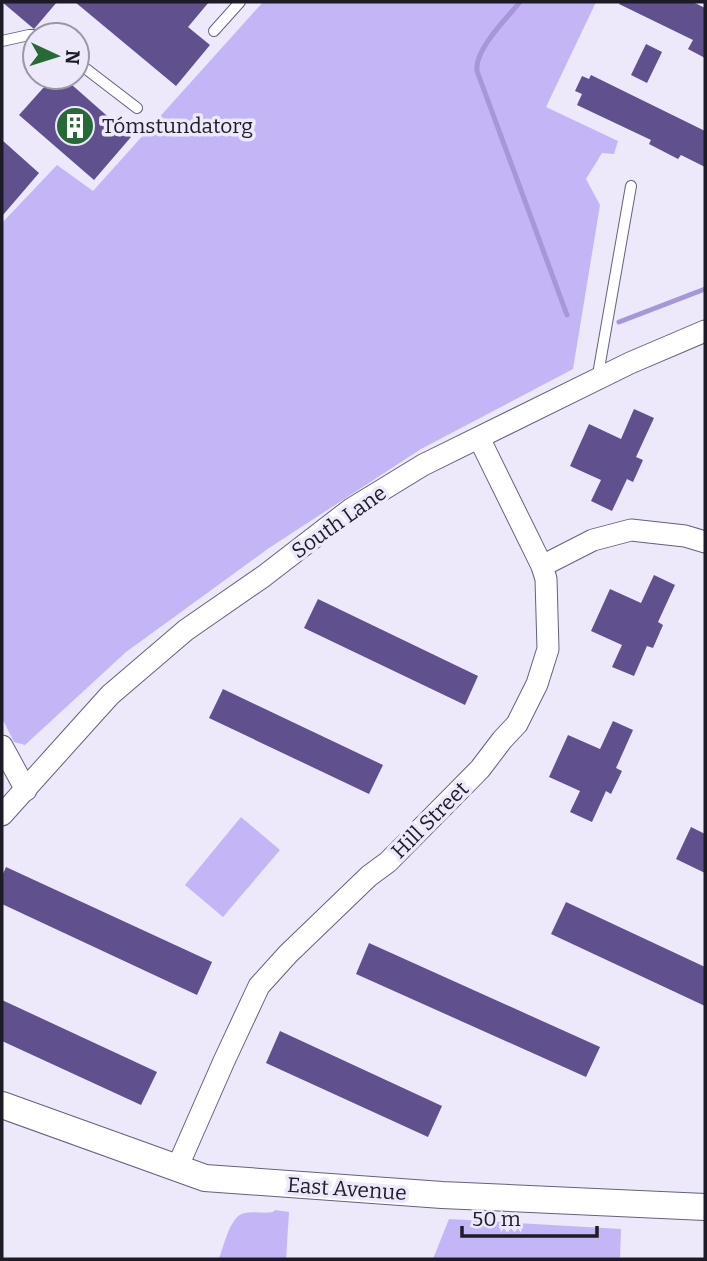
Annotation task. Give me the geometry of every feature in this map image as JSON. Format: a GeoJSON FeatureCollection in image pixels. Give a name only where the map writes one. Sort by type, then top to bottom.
{"type":"FeatureCollection","features":[{"type":"Feature","properties":{"kind":"street","name":"South Lane"},"geometry":{"type":"LineString","coordinates":[[2,815],[110,695],[186,630],[264,576],[351,509],[423,465],[705,331]]}},
{"type":"Feature","properties":{"kind":"street","name":"Hill Street"},"geometry":{"type":"LineString","coordinates":[[177,1168],[260,986],[288,954],[369,876],[388,862],[480,769],[517,724],[537,684],[548,649],[546,579],[478,438]]}},
{"type":"Feature","properties":{"kind":"street"},"geometry":{"type":"LineString","coordinates":[[542,566],[593,540],[631,530],[685,536],[705,542]]}},
{"type":"Feature","properties":{"kind":"street"},"geometry":{"type":"LineString","coordinates":[[2,746],[26,790]]}},
{"type":"Feature","properties":{"kind":"street","name":"East Avenue"},"geometry":{"type":"LineString","coordinates":[[2,1105],[205,1178],[442,1195],[705,1207]]}},
{"type":"Feature","properties":{"kind":"lane"},"geometry":{"type":"LineString","coordinates":[[214,31],[240,2]]}},
{"type":"Feature","properties":{"kind":"lane"},"geometry":{"type":"LineString","coordinates":[[2,41],[21,37]]}},
{"type":"Feature","properties":{"kind":"lane"},"geometry":{"type":"LineString","coordinates":[[91,73],[137,108]]}},
{"type":"Feature","properties":{"kind":"lane"},"geometry":{"type":"LineString","coordinates":[[597,380],[631,186]]}},
{"type":"Feature","properties":{"kind":"shaded area"},"geometry":{"type":"Polygon","coordinates":[[[263,2],[596,2],[546,107],[618,141],[614,154],[602,153],[586,179],[600,205],[573,369],[421,449],[269,548],[126,652],[25,745],[14,742],[2,718],[2,223],[57,165],[93,191],[263,2]]]}},
{"type":"Feature","properties":{"kind":"shaded area"},"geometry":{"type":"Polygon","coordinates":[[[241,817],[280,850],[223,917],[185,885],[241,817]]]}},
{"type":"Feature","properties":{"kind":"shaded area"},"geometry":{"type":"Polygon","coordinates":[[[275,1210],[289,1212],[286,1259],[219,1259],[235,1219],[248,1212],[270,1213],[275,1210]]]}},
{"type":"Feature","properties":{"kind":"shaded area"},"geometry":{"type":"Polygon","coordinates":[[[449,1219],[621,1229],[620,1259],[433,1259],[449,1219]]]}},
{"type":"Feature","properties":{"kind":"building"},"geometry":{"type":"Polygon","coordinates":[[[2,2],[57,2],[41,21],[25,21],[2,2]]]}},
{"type":"Feature","properties":{"kind":"building"},"geometry":{"type":"Polygon","coordinates":[[[75,2],[209,2],[188,27],[210,45],[176,86],[75,2]]]}},
{"type":"Feature","properties":{"kind":"building"},"geometry":{"type":"Polygon","coordinates":[[[693,2],[705,8],[705,58],[688,49],[693,40],[619,4],[693,2]]]}},
{"type":"Feature","properties":{"kind":"building"},"geometry":{"type":"Polygon","coordinates":[[[646,44],[662,52],[647,83],[631,75],[646,44]]]}},
{"type":"Feature","properties":{"kind":"building"},"geometry":{"type":"Polygon","coordinates":[[[591,75],[705,131],[705,167],[681,155],[678,159],[649,144],[651,140],[577,105],[582,94],[575,91],[582,76],[589,79],[591,75]]]}},
{"type":"Feature","properties":{"kind":"building","name":"Tómstundatorg"},"geometry":{"type":"Polygon","coordinates":[[[40,91],[79,91],[131,137],[94,180],[19,115],[40,91]]]}},
{"type":"Feature","properties":{"kind":"building"},"geometry":{"type":"Polygon","coordinates":[[[2,140],[39,173],[3,215],[2,214],[2,140]]]}},
{"type":"Feature","properties":{"kind":"building"},"geometry":{"type":"Polygon","coordinates":[[[634,409],[654,418],[636,457],[643,460],[633,482],[627,479],[612,511],[591,501],[601,480],[570,466],[589,424],[621,439],[634,409]]]}},
{"type":"Feature","properties":{"kind":"building"},"geometry":{"type":"Polygon","coordinates":[[[654,575],[675,585],[658,622],[663,625],[653,648],[647,646],[634,676],[612,667],[622,645],[591,631],[610,589],[641,603],[654,575]]]}},
{"type":"Feature","properties":{"kind":"building"},"geometry":{"type":"Polygon","coordinates":[[[318,599],[478,676],[465,705],[304,628],[318,599]]]}},
{"type":"Feature","properties":{"kind":"building"},"geometry":{"type":"Polygon","coordinates":[[[223,689],[383,765],[369,794],[209,718],[223,689]]]}},
{"type":"Feature","properties":{"kind":"building"},"geometry":{"type":"Polygon","coordinates":[[[613,721],[633,730],[616,768],[622,771],[611,794],[606,791],[592,822],[570,812],[580,791],[549,777],[568,735],[600,749],[613,721]]]}},
{"type":"Feature","properties":{"kind":"building"},"geometry":{"type":"Polygon","coordinates":[[[691,827],[705,834],[705,873],[676,859],[691,827]]]}},
{"type":"Feature","properties":{"kind":"building"},"geometry":{"type":"Polygon","coordinates":[[[6,867],[212,962],[197,995],[2,904],[2,876],[6,867]]]}},
{"type":"Feature","properties":{"kind":"building"},"geometry":{"type":"Polygon","coordinates":[[[566,902],[705,967],[705,1006],[551,934],[566,902]]]}},
{"type":"Feature","properties":{"kind":"building"},"geometry":{"type":"Polygon","coordinates":[[[369,943],[600,1047],[586,1077],[356,974],[369,943]]]}},
{"type":"Feature","properties":{"kind":"building"},"geometry":{"type":"Polygon","coordinates":[[[2,1000],[157,1072],[141,1105],[2,1041],[2,1000]]]}},
{"type":"Feature","properties":{"kind":"building"},"geometry":{"type":"Polygon","coordinates":[[[280,1031],[442,1106],[428,1137],[266,1063],[280,1031]]]}},
{"type":"Feature","properties":{"kind":"waterway"},"geometry":{"type":"LineString","coordinates":[[520,2],[486,44],[477,63],[477,71],[567,315]]}},
{"type":"Feature","properties":{"kind":"waterway"},"geometry":{"type":"LineString","coordinates":[[619,322],[705,289]]}},
{"type":"Feature","properties":{"kind":"place","name":"Tómstundatorg"},"geometry":{"type":"Point","coordinates":[75,126]}}]}
